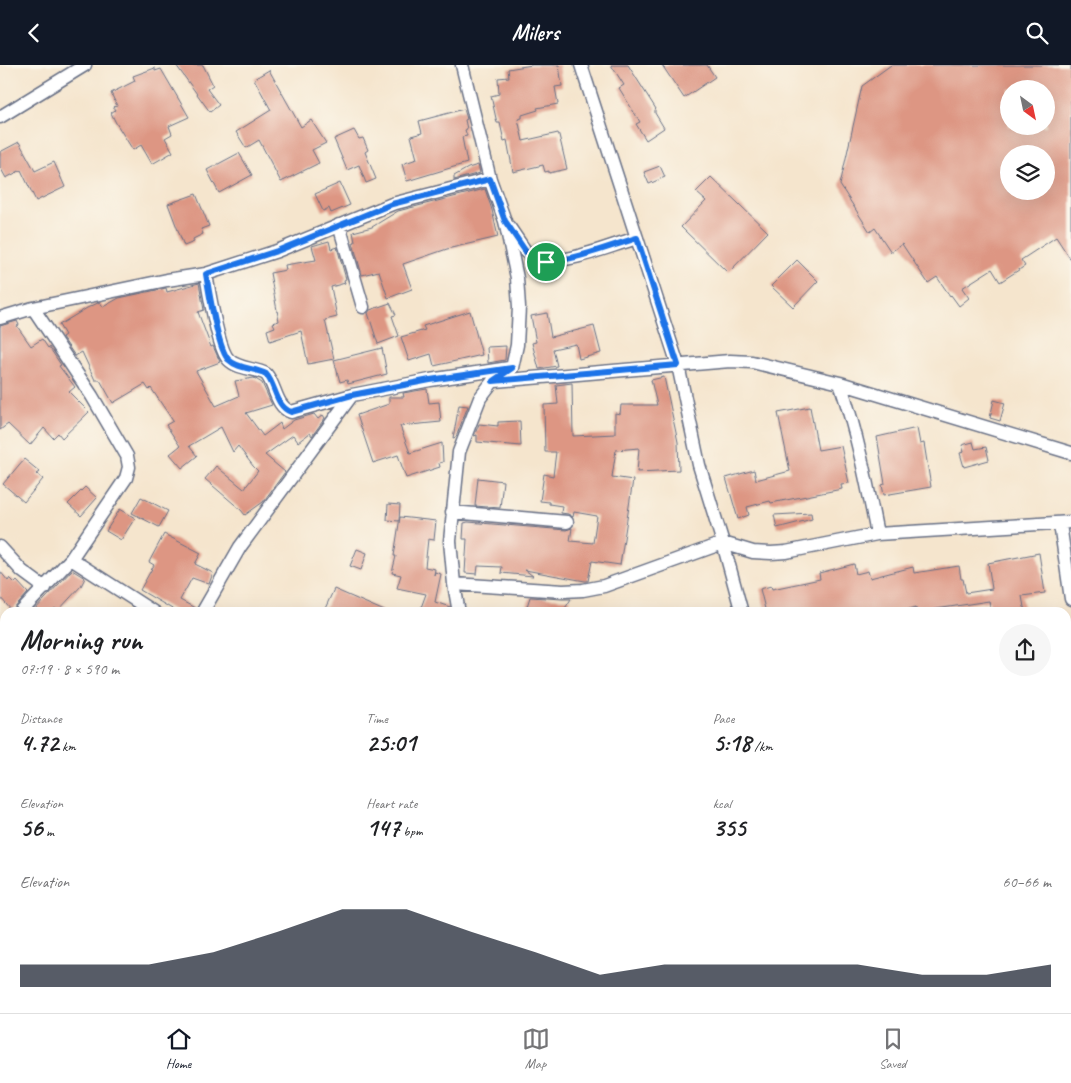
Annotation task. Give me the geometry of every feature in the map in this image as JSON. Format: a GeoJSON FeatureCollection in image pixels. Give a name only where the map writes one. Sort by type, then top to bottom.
{"type":"FeatureCollection","features":[{"type":"Feature","properties":{"kind":"street"},"geometry":{"type":"LineString","coordinates":[[0,117],[85,65]]}},
{"type":"Feature","properties":{"kind":"street"},"geometry":{"type":"LineString","coordinates":[[458,607],[450,541],[459,452],[480,398],[493,381],[512,368],[517,345],[519,307],[517,278],[505,221],[490,179],[462,65]]}},
{"type":"Feature","properties":{"kind":"street"},"geometry":{"type":"LineString","coordinates":[[581,65],[678,365],[699,465],[740,607]]}},
{"type":"Feature","properties":{"kind":"street"},"geometry":{"type":"LineString","coordinates":[[0,318],[33,308],[167,280],[206,274],[277,251],[392,204],[490,179]]}},
{"type":"Feature","properties":{"kind":"street"},"geometry":{"type":"LineString","coordinates":[[505,221],[526,252],[536,261],[564,260],[637,238]]}},
{"type":"Feature","properties":{"kind":"street"},"geometry":{"type":"LineString","coordinates":[[339,225],[363,307]]}},
{"type":"Feature","properties":{"kind":"street"},"geometry":{"type":"LineString","coordinates":[[206,274],[216,326],[224,354],[233,363],[266,374],[286,410],[296,412],[352,395],[430,380],[512,368]]}},
{"type":"Feature","properties":{"kind":"street"},"geometry":{"type":"LineString","coordinates":[[26,607],[71,559],[126,478],[129,467],[127,456],[92,396],[33,308]]}},
{"type":"Feature","properties":{"kind":"street"},"geometry":{"type":"LineString","coordinates":[[493,381],[730,361],[752,362],[840,383],[1071,453]]}},
{"type":"Feature","properties":{"kind":"street"},"geometry":{"type":"LineString","coordinates":[[840,383],[852,418],[862,457],[877,534]]}},
{"type":"Feature","properties":{"kind":"street"},"geometry":{"type":"LineString","coordinates":[[205,607],[240,547],[352,395]]}},
{"type":"Feature","properties":{"kind":"street"},"geometry":{"type":"LineString","coordinates":[[452,512],[567,522]]}},
{"type":"Feature","properties":{"kind":"street"},"geometry":{"type":"LineString","coordinates":[[454,584],[563,591],[583,590],[613,583],[723,543],[753,551],[771,553],[786,552],[877,534],[1066,523],[1071,599]]}},
{"type":"Feature","properties":{"kind":"street"},"geometry":{"type":"LineString","coordinates":[[0,547],[22,571],[45,588]]}},
{"type":"Feature","properties":{"kind":"street"},"geometry":{"type":"LineString","coordinates":[[71,559],[146,607]]}},
{"type":"Feature","properties":{"kind":"building"},"geometry":{"type":"Polygon","coordinates":[[[176,65],[203,65],[213,85],[207,89],[219,105],[210,112],[176,65]]]}},
{"type":"Feature","properties":{"kind":"building"},"geometry":{"type":"Polygon","coordinates":[[[532,65],[559,65],[562,86],[555,87],[558,104],[537,108],[538,110],[522,115],[522,118],[518,119],[523,141],[558,133],[567,169],[549,173],[549,171],[545,172],[543,165],[513,172],[507,140],[504,141],[500,123],[497,123],[491,96],[499,94],[498,78],[509,77],[508,69],[532,65]]]}},
{"type":"Feature","properties":{"kind":"building"},"geometry":{"type":"Polygon","coordinates":[[[611,65],[628,65],[656,109],[655,113],[664,128],[646,140],[636,124],[640,122],[619,88],[624,85],[611,65]]]}},
{"type":"Feature","properties":{"kind":"building"},"geometry":{"type":"Polygon","coordinates":[[[662,65],[707,65],[715,77],[684,98],[662,65]]]}},
{"type":"Feature","properties":{"kind":"building"},"geometry":{"type":"Polygon","coordinates":[[[891,65],[1071,65],[1071,260],[1056,237],[1021,260],[1025,266],[1000,282],[992,269],[962,288],[969,298],[959,306],[937,277],[928,283],[902,244],[891,252],[875,228],[870,232],[840,185],[862,86],[891,65]]]}},
{"type":"Feature","properties":{"kind":"building"},"geometry":{"type":"Polygon","coordinates":[[[155,68],[155,71],[161,69],[189,117],[169,126],[172,134],[165,138],[173,152],[152,164],[141,145],[133,150],[116,123],[111,113],[115,110],[113,107],[117,106],[111,93],[135,81],[133,76],[155,68]]]}},
{"type":"Feature","properties":{"kind":"building"},"geometry":{"type":"Polygon","coordinates":[[[269,70],[301,127],[311,120],[326,143],[312,150],[319,163],[281,182],[259,140],[246,148],[236,132],[271,110],[254,79],[269,70]]]}},
{"type":"Feature","properties":{"kind":"building"},"geometry":{"type":"Polygon","coordinates":[[[464,109],[467,119],[465,120],[467,129],[465,130],[467,136],[462,137],[467,163],[407,181],[402,164],[417,159],[411,136],[422,133],[419,121],[464,109]]]}},
{"type":"Feature","properties":{"kind":"building"},"geometry":{"type":"Polygon","coordinates":[[[354,130],[359,139],[363,138],[368,150],[365,152],[376,179],[366,183],[359,165],[347,170],[334,139],[354,130]]]}},
{"type":"Feature","properties":{"kind":"building"},"geometry":{"type":"Polygon","coordinates":[[[19,142],[35,171],[54,162],[65,187],[36,201],[21,170],[6,178],[0,167],[0,152],[19,142]]]}},
{"type":"Feature","properties":{"kind":"building"},"geometry":{"type":"Polygon","coordinates":[[[239,153],[252,175],[219,193],[207,170],[239,153]]]}},
{"type":"Feature","properties":{"kind":"building"},"geometry":{"type":"Polygon","coordinates":[[[478,165],[480,173],[454,180],[454,176],[478,165]]]}},
{"type":"Feature","properties":{"kind":"building"},"geometry":{"type":"Polygon","coordinates":[[[660,166],[665,177],[649,184],[644,172],[660,166]]]}},
{"type":"Feature","properties":{"kind":"building"},"geometry":{"type":"Polygon","coordinates":[[[711,177],[768,232],[728,273],[681,227],[706,201],[696,192],[711,177]]]}},
{"type":"Feature","properties":{"kind":"building"},"geometry":{"type":"Polygon","coordinates":[[[340,183],[350,205],[331,213],[329,208],[323,211],[315,194],[340,183]]]}},
{"type":"Feature","properties":{"kind":"building"},"geometry":{"type":"Polygon","coordinates":[[[485,189],[498,237],[447,249],[403,264],[412,289],[388,298],[379,271],[362,275],[353,243],[355,242],[353,232],[372,227],[398,211],[485,189]]]}},
{"type":"Feature","properties":{"kind":"building"},"geometry":{"type":"Polygon","coordinates":[[[196,194],[209,226],[201,229],[203,234],[193,239],[194,242],[184,246],[168,204],[196,194]]]}},
{"type":"Feature","properties":{"kind":"building"},"geometry":{"type":"Polygon","coordinates":[[[329,241],[331,249],[337,247],[346,279],[344,280],[345,283],[331,287],[337,317],[325,320],[334,359],[308,364],[301,331],[270,341],[267,330],[275,327],[273,323],[279,321],[270,273],[286,270],[285,265],[316,260],[312,246],[329,241]]]}},
{"type":"Feature","properties":{"kind":"building"},"geometry":{"type":"Polygon","coordinates":[[[797,260],[818,281],[793,307],[771,286],[797,260]]]}},
{"type":"Feature","properties":{"kind":"building"},"geometry":{"type":"Polygon","coordinates":[[[199,283],[204,310],[198,312],[211,347],[213,346],[220,362],[196,371],[216,406],[239,396],[235,381],[254,378],[262,383],[272,405],[246,413],[263,436],[280,423],[282,429],[294,420],[314,414],[318,419],[323,415],[325,418],[312,436],[310,433],[298,442],[293,435],[265,455],[285,472],[263,502],[245,515],[205,479],[216,466],[244,489],[258,471],[238,446],[233,452],[221,427],[189,446],[197,456],[182,468],[170,454],[180,446],[166,425],[173,421],[151,388],[149,390],[145,384],[113,403],[100,380],[95,380],[82,352],[75,356],[62,337],[65,335],[59,325],[100,302],[103,307],[119,298],[166,288],[167,292],[199,283]]]}},
{"type":"Feature","properties":{"kind":"building"},"geometry":{"type":"Polygon","coordinates":[[[390,303],[396,315],[392,316],[399,336],[378,344],[368,313],[370,310],[390,303]]]}},
{"type":"Feature","properties":{"kind":"building"},"geometry":{"type":"Polygon","coordinates":[[[470,311],[482,355],[434,366],[431,354],[409,361],[401,337],[425,330],[423,326],[470,311]]]}},
{"type":"Feature","properties":{"kind":"building"},"geometry":{"type":"Polygon","coordinates":[[[547,313],[551,337],[594,326],[601,353],[579,359],[576,344],[553,349],[557,366],[539,369],[532,343],[536,342],[531,316],[547,313]]]}},
{"type":"Feature","properties":{"kind":"building"},"geometry":{"type":"Polygon","coordinates":[[[17,321],[19,325],[17,326],[31,346],[42,339],[49,347],[61,365],[59,366],[75,387],[69,392],[89,412],[62,438],[58,433],[53,438],[44,428],[30,445],[8,424],[0,430],[0,326],[17,321]]]}},
{"type":"Feature","properties":{"kind":"building"},"geometry":{"type":"Polygon","coordinates":[[[506,346],[505,360],[488,363],[487,347],[506,346]]]}},
{"type":"Feature","properties":{"kind":"building"},"geometry":{"type":"Polygon","coordinates":[[[382,348],[387,374],[348,384],[347,380],[340,382],[334,360],[382,348]]]}},
{"type":"Feature","properties":{"kind":"building"},"geometry":{"type":"Polygon","coordinates":[[[664,377],[678,442],[679,470],[637,472],[639,448],[616,450],[612,477],[633,480],[620,565],[592,561],[588,581],[525,570],[533,576],[501,573],[502,567],[478,566],[477,574],[465,573],[467,539],[463,539],[464,523],[468,522],[566,530],[572,528],[570,541],[593,543],[597,516],[574,512],[573,517],[561,513],[562,506],[540,501],[544,474],[553,476],[556,452],[545,452],[544,405],[558,404],[556,385],[572,383],[573,436],[615,434],[615,413],[620,414],[621,405],[657,405],[651,380],[664,377]]]}},
{"type":"Feature","properties":{"kind":"building"},"geometry":{"type":"Polygon","coordinates":[[[427,389],[429,403],[439,402],[441,422],[400,426],[410,453],[442,443],[443,462],[439,463],[440,467],[406,478],[398,455],[373,463],[357,415],[389,404],[389,397],[404,397],[403,393],[427,389]]]}},
{"type":"Feature","properties":{"kind":"building"},"geometry":{"type":"Polygon","coordinates":[[[994,400],[1005,403],[1000,421],[990,418],[994,400]]]}},
{"type":"Feature","properties":{"kind":"building"},"geometry":{"type":"Polygon","coordinates":[[[459,405],[468,406],[456,437],[453,438],[459,405]]]}},
{"type":"Feature","properties":{"kind":"building"},"geometry":{"type":"Polygon","coordinates":[[[810,407],[818,450],[841,446],[849,483],[841,484],[842,489],[771,503],[770,501],[747,507],[749,515],[738,519],[726,478],[754,470],[756,480],[790,471],[778,413],[810,407]]]}},
{"type":"Feature","properties":{"kind":"building"},"geometry":{"type":"Polygon","coordinates":[[[520,421],[521,446],[477,442],[477,435],[474,436],[479,424],[498,426],[498,422],[520,421]]]}},
{"type":"Feature","properties":{"kind":"building"},"geometry":{"type":"Polygon","coordinates":[[[917,428],[920,444],[924,443],[931,487],[884,495],[882,485],[885,484],[877,437],[917,428]]]}},
{"type":"Feature","properties":{"kind":"building"},"geometry":{"type":"Polygon","coordinates":[[[973,442],[975,449],[986,447],[989,460],[964,467],[960,453],[964,452],[962,445],[973,442]]]}},
{"type":"Feature","properties":{"kind":"building"},"geometry":{"type":"Polygon","coordinates":[[[24,459],[40,472],[37,474],[43,479],[24,502],[3,484],[24,459]]]}},
{"type":"Feature","properties":{"kind":"building"},"geometry":{"type":"Polygon","coordinates":[[[478,478],[503,481],[500,508],[475,506],[478,478]]]}},
{"type":"Feature","properties":{"kind":"building"},"geometry":{"type":"Polygon","coordinates":[[[85,487],[97,498],[81,516],[68,504],[85,487]]]}},
{"type":"Feature","properties":{"kind":"building"},"geometry":{"type":"Polygon","coordinates":[[[141,497],[168,511],[159,527],[132,513],[141,497]]]}},
{"type":"Feature","properties":{"kind":"building"},"geometry":{"type":"Polygon","coordinates":[[[388,504],[400,505],[399,521],[387,520],[388,504]]]}},
{"type":"Feature","properties":{"kind":"building"},"geometry":{"type":"Polygon","coordinates":[[[120,509],[135,518],[121,540],[106,531],[120,509]]]}},
{"type":"Feature","properties":{"kind":"building"},"geometry":{"type":"Polygon","coordinates":[[[811,513],[812,519],[777,528],[774,515],[811,513]]]}},
{"type":"Feature","properties":{"kind":"building"},"geometry":{"type":"Polygon","coordinates":[[[400,517],[436,521],[434,540],[428,539],[425,567],[435,569],[434,575],[435,572],[441,574],[435,602],[450,607],[421,607],[426,594],[397,588],[401,575],[392,573],[396,556],[394,556],[400,517]]]}},
{"type":"Feature","properties":{"kind":"building"},"geometry":{"type":"Polygon","coordinates":[[[164,534],[201,553],[195,564],[213,573],[209,584],[192,578],[180,600],[193,607],[169,607],[140,590],[154,565],[149,562],[164,534]]]}},
{"type":"Feature","properties":{"kind":"building"},"geometry":{"type":"Polygon","coordinates":[[[357,549],[367,553],[361,570],[350,566],[357,549]]]}},
{"type":"Feature","properties":{"kind":"building"},"geometry":{"type":"Polygon","coordinates":[[[1039,553],[1045,593],[1022,596],[1024,607],[990,607],[989,601],[949,607],[764,607],[760,589],[771,586],[772,589],[820,579],[819,573],[854,564],[856,574],[868,571],[870,578],[913,567],[914,573],[959,566],[966,593],[992,589],[988,563],[1039,553]]]}},
{"type":"Feature","properties":{"kind":"building"},"geometry":{"type":"Polygon","coordinates":[[[72,570],[85,578],[81,586],[62,607],[38,607],[72,570]]]}},
{"type":"Feature","properties":{"kind":"building"},"geometry":{"type":"Polygon","coordinates":[[[0,571],[8,581],[10,578],[15,583],[17,581],[28,593],[16,607],[9,607],[0,597],[0,571]]]}},
{"type":"Feature","properties":{"kind":"building"},"geometry":{"type":"Polygon","coordinates":[[[334,589],[375,607],[326,607],[334,589]]]}},
{"type":"Feature","properties":{"kind":"building"},"geometry":{"type":"Polygon","coordinates":[[[530,597],[571,599],[566,607],[527,607],[530,597]]]}},
{"type":"Feature","properties":{"kind":"route"},"geometry":{"type":"LineString","coordinates":[[490,179],[505,221],[526,252],[536,261],[546,262],[564,260],[637,238],[678,365],[493,381],[512,368],[430,380],[352,395],[291,412],[281,405],[266,374],[233,363],[224,354],[216,326],[206,274],[277,251],[392,204],[490,179]]}}]}
